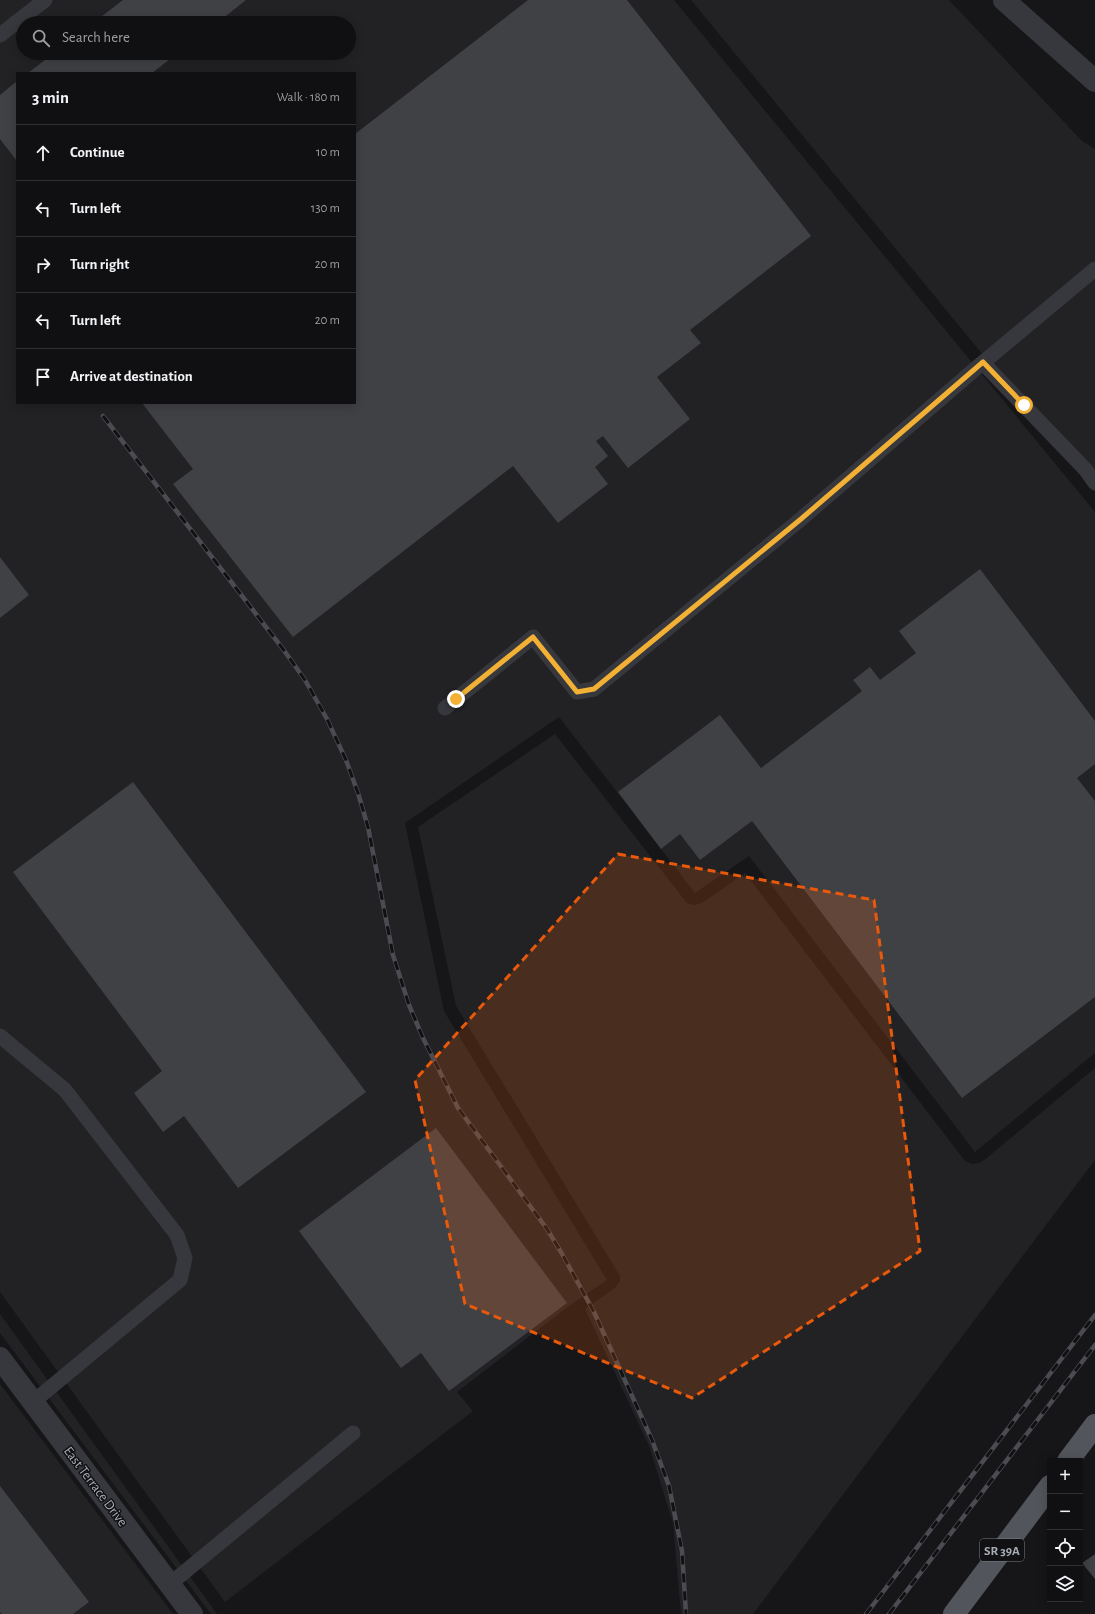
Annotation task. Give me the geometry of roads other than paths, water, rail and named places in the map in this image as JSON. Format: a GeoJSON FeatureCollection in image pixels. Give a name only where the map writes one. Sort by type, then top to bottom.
{"type":"FeatureCollection","features":[{"type":"Feature","properties":{"kind":"main road"},"geometry":{"type":"LineString","coordinates":[[1070,1458],[1095,1425]]}},
{"type":"Feature","properties":{"kind":"main road","name":"SR 39A"},"geometry":{"type":"LineString","coordinates":[[954,1614],[1047,1490]]}},
{"type":"Feature","properties":{"kind":"street"},"geometry":{"type":"LineString","coordinates":[[1004,0],[1095,81]]}},
{"type":"Feature","properties":{"kind":"street","name":"East Terrace Drive"},"geometry":{"type":"LineString","coordinates":[[0,1358],[192,1614]]}},
{"type":"Feature","properties":{"kind":"lane"},"geometry":{"type":"LineString","coordinates":[[24,16],[45,0]]}},
{"type":"Feature","properties":{"kind":"lane"},"geometry":{"type":"LineString","coordinates":[[0,35],[16,23]]}},
{"type":"Feature","properties":{"kind":"lane"},"geometry":{"type":"LineString","coordinates":[[445,708],[533,637],[577,692],[594,689],[801,519],[983,362],[1095,270]]}},
{"type":"Feature","properties":{"kind":"lane"},"geometry":{"type":"LineString","coordinates":[[983,362],[1085,469],[1095,483]]}},
{"type":"Feature","properties":{"kind":"lane"},"geometry":{"type":"LineString","coordinates":[[0,1036],[65,1090],[177,1235],[185,1258],[180,1280],[33,1402]]}},
{"type":"Feature","properties":{"kind":"lane"},"geometry":{"type":"LineString","coordinates":[[170,1584],[354,1433]]}},
{"type":"Feature","properties":{"kind":"railway"},"geometry":{"type":"LineString","coordinates":[[103,416],[283,649],[305,680],[327,719],[346,760],[358,793],[368,827],[393,955],[409,1005],[423,1038],[458,1108],[547,1229],[561,1252],[594,1312],[652,1440],[669,1486],[682,1551],[686,1614]]}},
{"type":"Feature","properties":{"kind":"railway"},"geometry":{"type":"LineString","coordinates":[[866,1614],[1095,1315]]}},
{"type":"Feature","properties":{"kind":"railway"},"geometry":{"type":"LineString","coordinates":[[889,1614],[1095,1345]]}}]}
